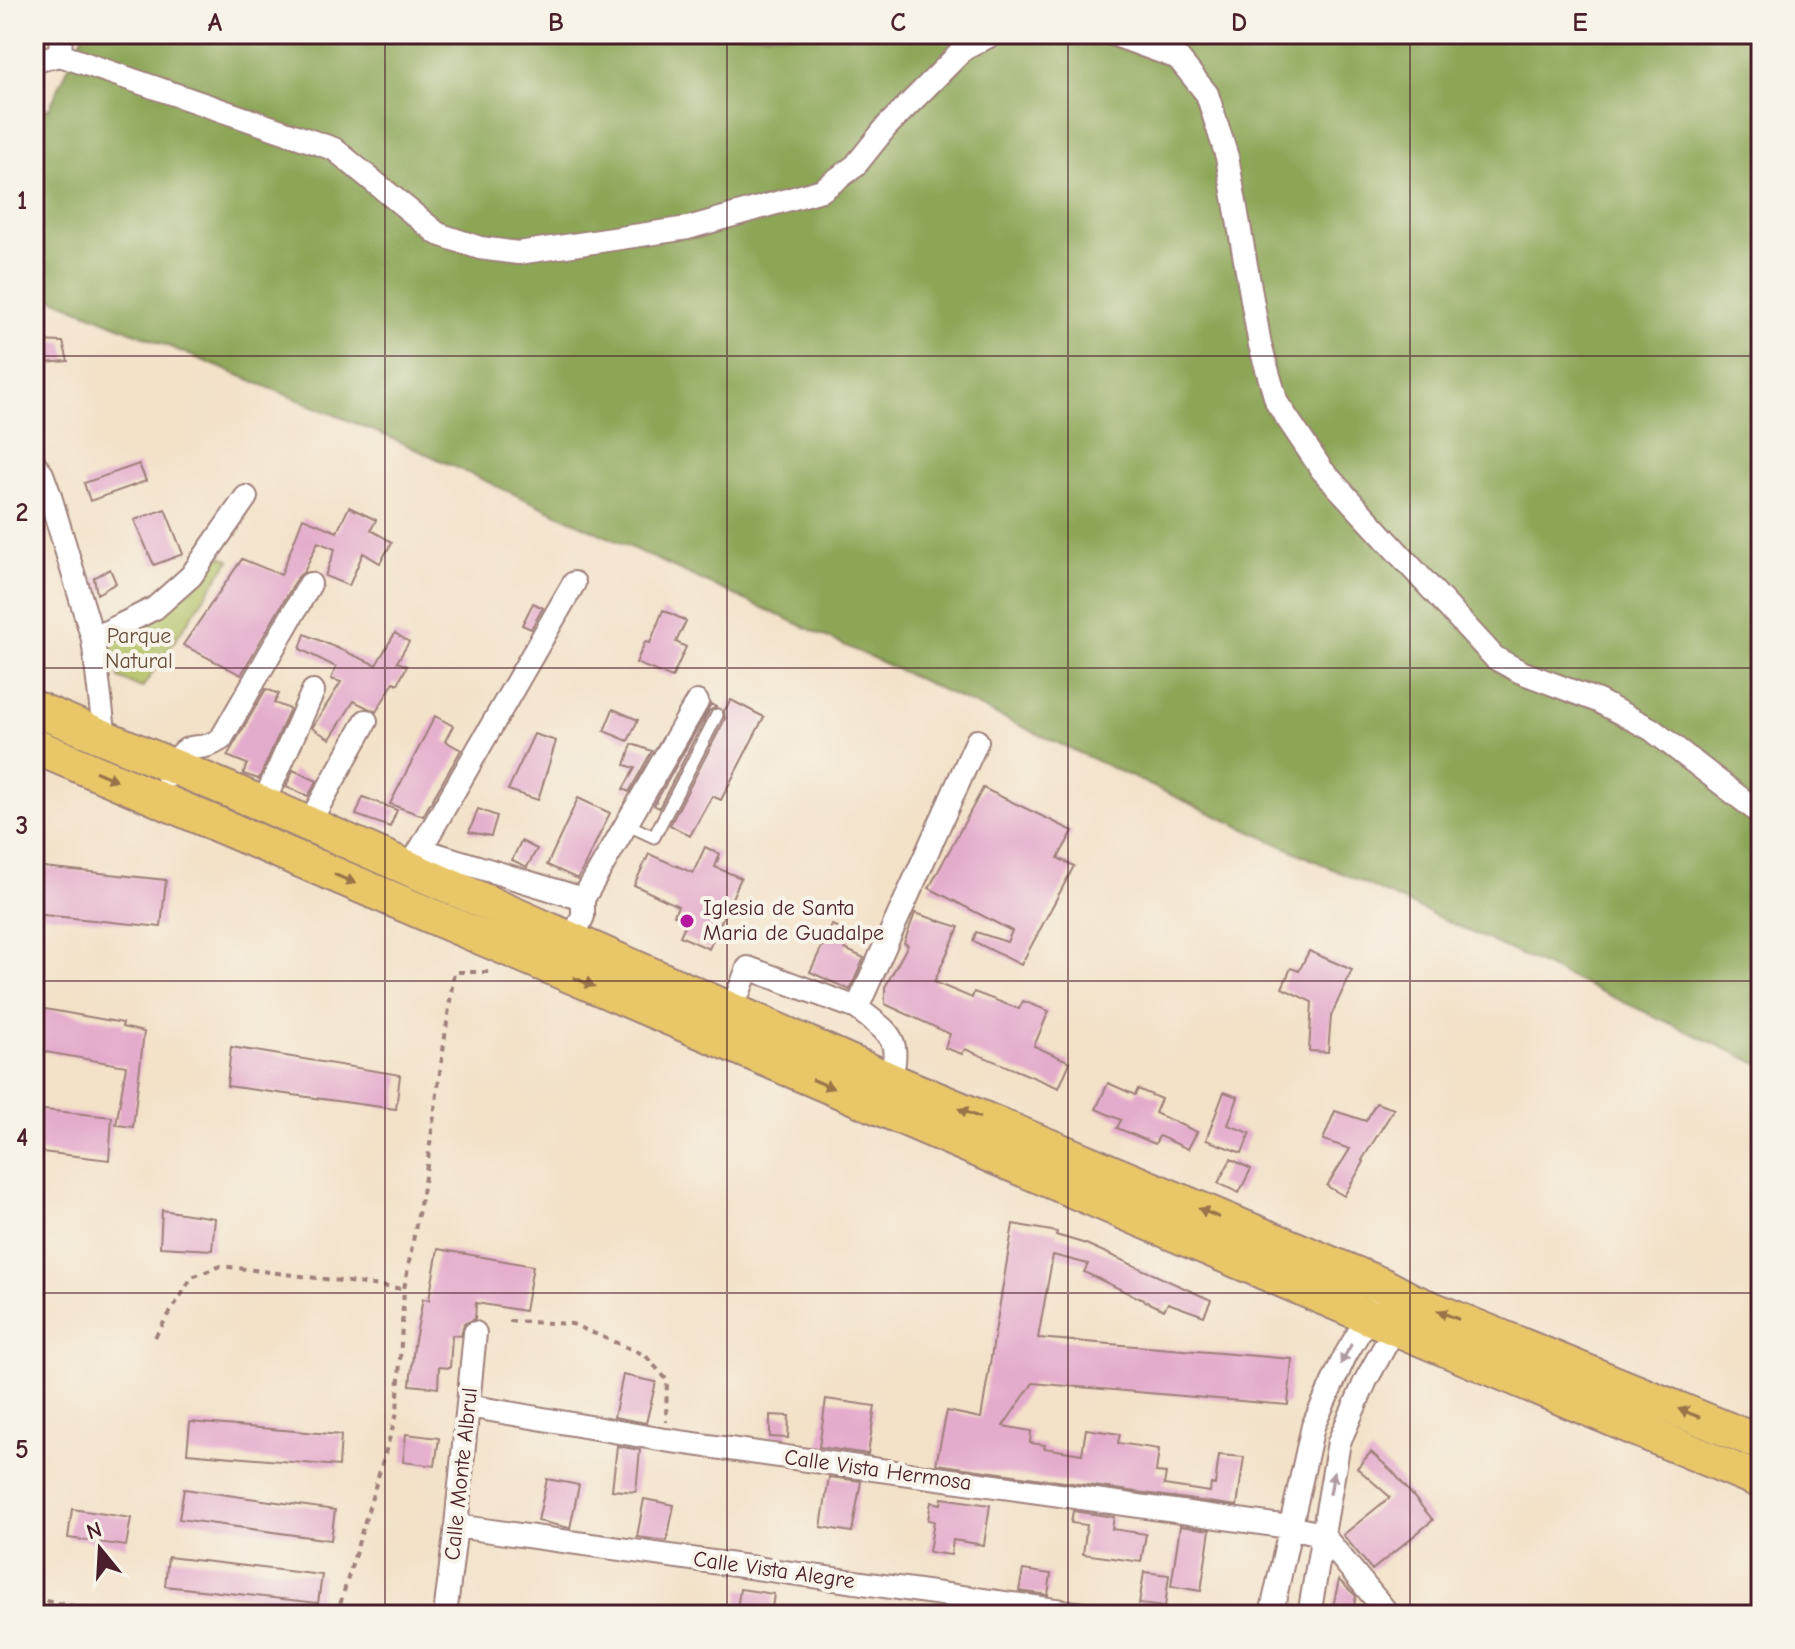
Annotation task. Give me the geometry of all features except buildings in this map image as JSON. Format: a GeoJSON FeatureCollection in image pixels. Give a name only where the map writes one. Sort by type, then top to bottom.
{"type":"FeatureCollection","features":[{"type":"Feature","properties":{"kind":"main road"},"geometry":{"type":"LineString","coordinates":[[34,708],[308,825],[415,859],[572,940],[726,1025],[890,1080],[1390,1307],[1761,1481]]}},
{"type":"Feature","properties":{"kind":"main road"},"geometry":{"type":"LineString","coordinates":[[34,746],[156,798],[726,1025],[1390,1307],[1761,1443]]}},
{"type":"Feature","properties":{"kind":"street"},"geometry":{"type":"LineString","coordinates":[[34,61],[60,44],[334,149],[438,234],[480,248],[518,253],[688,228],[822,190],[855,166],[887,126],[964,49],[993,34]]}},
{"type":"Feature","properties":{"kind":"street"},"geometry":{"type":"LineString","coordinates":[[1112,34],[1178,58],[1207,94],[1227,157],[1260,345],[1277,403],[1322,470],[1495,658],[1521,672],[1598,701],[1651,729],[1761,814]]}},
{"type":"Feature","properties":{"kind":"street"},"geometry":{"type":"LineString","coordinates":[[34,463],[49,493],[93,639],[105,739]]}},
{"type":"Feature","properties":{"kind":"street"},"geometry":{"type":"LineString","coordinates":[[93,639],[155,608],[191,576],[246,497]]}},
{"type":"Feature","properties":{"kind":"street"},"geometry":{"type":"LineString","coordinates":[[574,583],[415,859],[583,899]]}},
{"type":"Feature","properties":{"kind":"street"},"geometry":{"type":"LineString","coordinates":[[156,798],[182,751],[190,746],[211,745],[221,739],[310,584]]}},
{"type":"Feature","properties":{"kind":"street"},"geometry":{"type":"LineString","coordinates":[[263,804],[313,691]]}},
{"type":"Feature","properties":{"kind":"street"},"geometry":{"type":"LineString","coordinates":[[572,940],[583,916],[583,899],[697,702]]}},
{"type":"Feature","properties":{"kind":"street"},"geometry":{"type":"LineString","coordinates":[[308,825],[366,721]]}},
{"type":"Feature","properties":{"kind":"street"},"geometry":{"type":"LineString","coordinates":[[857,1008],[977,741]]}},
{"type":"Feature","properties":{"kind":"street"},"geometry":{"type":"LineString","coordinates":[[726,1025],[748,968],[857,1008],[892,1037],[896,1059],[890,1080]]}},
{"type":"Feature","properties":{"kind":"street"},"geometry":{"type":"LineString","coordinates":[[1271,1615],[1313,1426],[1345,1356],[1390,1307]]}},
{"type":"Feature","properties":{"kind":"street"},"geometry":{"type":"LineString","coordinates":[[1309,1615],[1339,1442],[1366,1380],[1390,1307]]}},
{"type":"Feature","properties":{"kind":"street","name":"Calle Monte Albrul"},"geometry":{"type":"LineString","coordinates":[[445,1615],[475,1333]]}},
{"type":"Feature","properties":{"kind":"street","name":"Calle Vista Hermosa"},"geometry":{"type":"LineString","coordinates":[[468,1406],[665,1440],[1322,1534]]}},
{"type":"Feature","properties":{"kind":"street","name":"Calle Vista Alegre"},"geometry":{"type":"LineString","coordinates":[[456,1526],[1091,1615]]}},
{"type":"Feature","properties":{"kind":"street"},"geometry":{"type":"LineString","coordinates":[[1322,1534],[1389,1615]]}},
{"type":"Feature","properties":{"kind":"lane"},"geometry":{"type":"LineString","coordinates":[[626,824],[654,837],[717,715]]}},
{"type":"Feature","properties":{"kind":"path"},"geometry":{"type":"LineString","coordinates":[[337,1615],[397,1413],[404,1289],[427,1166],[454,972],[502,972]]}},
{"type":"Feature","properties":{"kind":"path"},"geometry":{"type":"LineString","coordinates":[[155,1337],[192,1277],[221,1266],[404,1289]]}},
{"type":"Feature","properties":{"kind":"path"},"geometry":{"type":"LineString","coordinates":[[509,1321],[572,1324],[645,1355],[667,1380],[665,1440]]}},
{"type":"Feature","properties":{"kind":"path"},"geometry":{"type":"LineString","coordinates":[[34,1599],[108,1612],[338,1606]]}},
{"type":"Feature","properties":{"kind":"green space"},"geometry":{"type":"Polygon","coordinates":[[[84,34],[1761,34],[1761,1065],[396,440],[34,291],[34,108],[49,109],[84,34]]]}},
{"type":"Feature","properties":{"kind":"green space","name":"Parque Natural"},"geometry":{"type":"Polygon","coordinates":[[[211,551],[230,560],[142,688],[119,678],[109,633],[211,551]]]}},
{"type":"Feature","properties":{"kind":"place","name":"Iglesia de Santa Maria de Guadalpe"},"geometry":{"type":"Point","coordinates":[687,921]}}]}
